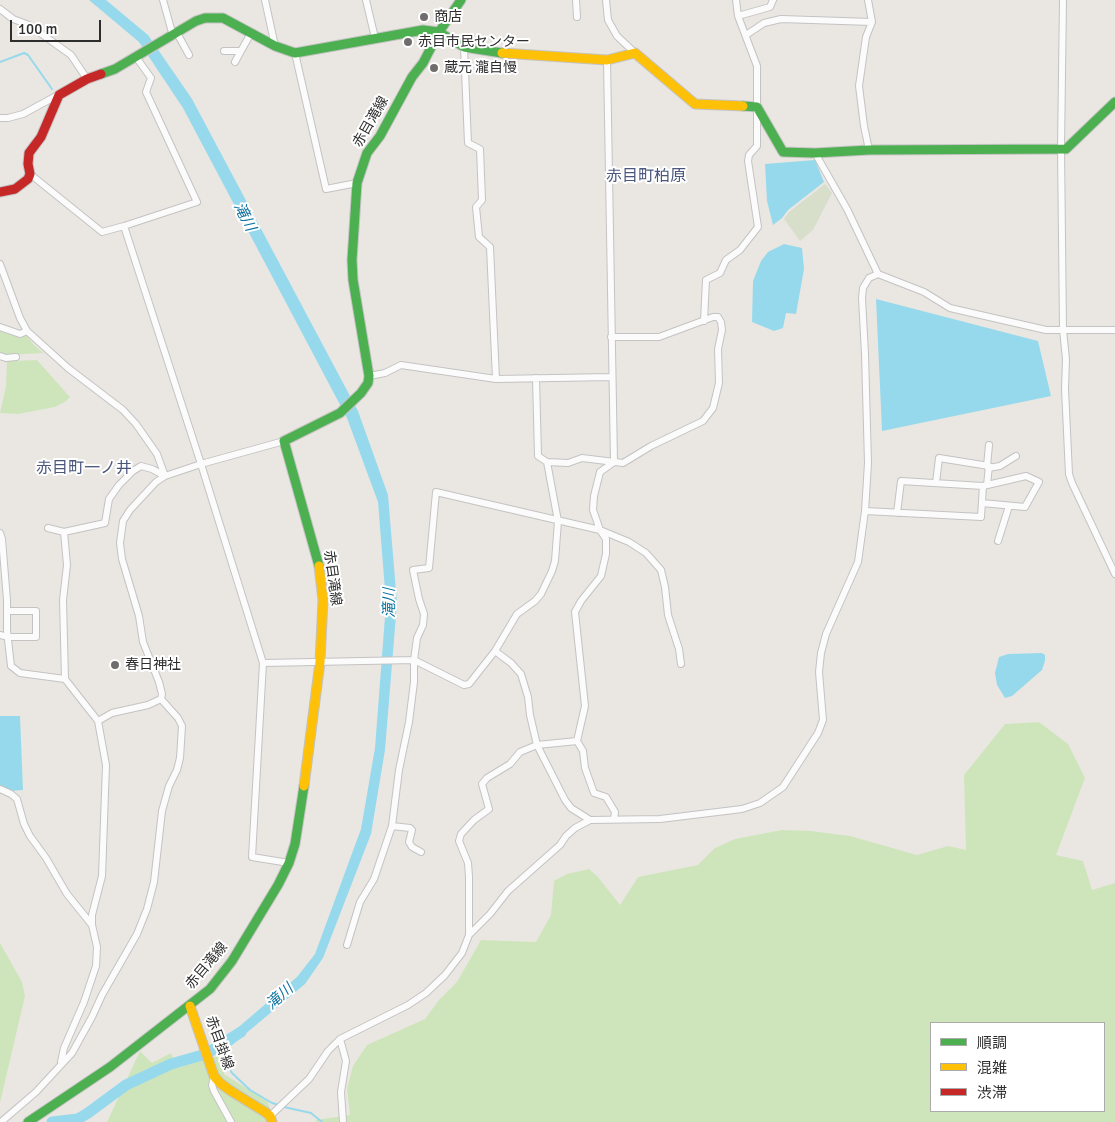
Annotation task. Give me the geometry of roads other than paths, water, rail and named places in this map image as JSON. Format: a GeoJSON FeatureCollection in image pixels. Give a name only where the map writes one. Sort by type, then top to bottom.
{"type":"FeatureCollection","features":[{"type":"Feature","properties":{"kind":"main road","name":"赤目滝線"},"geometry":{"type":"LineString","coordinates":[[369,376],[353,280],[352,260],[357,183],[367,153],[380,136],[412,77],[423,63],[439,32],[461,0]]}},
{"type":"Feature","properties":{"kind":"main road"},"geometry":{"type":"LineString","coordinates":[[0,192],[22,185],[28,180],[30,174],[28,164],[29,153],[41,137],[59,95],[86,79],[138,57],[196,21],[214,17],[228,20],[275,46],[295,53],[423,30],[439,32],[464,47],[489,52],[607,60],[635,53],[695,104],[757,107],[783,152],[1066,149],[1115,102]]}},
{"type":"Feature","properties":{"kind":"main road"},"geometry":{"type":"LineString","coordinates":[[284,441],[340,413],[361,393],[368,383],[369,376]]}},
{"type":"Feature","properties":{"kind":"main road","name":"赤目滝線"},"geometry":{"type":"LineString","coordinates":[[28,1122],[110,1067],[210,989],[232,961],[278,885],[289,863],[299,822],[320,662],[323,600],[319,566],[284,441]]}},
{"type":"Feature","properties":{"kind":"main road","name":"赤目掛線"},"geometry":{"type":"LineString","coordinates":[[190,1006],[206,1046],[214,1076],[220,1083],[272,1117]]}},
{"type":"Feature","properties":{"kind":"street"},"geometry":{"type":"LineString","coordinates":[[163,0],[175,34],[189,55]]}},
{"type":"Feature","properties":{"kind":"street"},"geometry":{"type":"LineString","coordinates":[[265,0],[275,46]]}},
{"type":"Feature","properties":{"kind":"street"},"geometry":{"type":"LineString","coordinates":[[366,0],[375,38]]}},
{"type":"Feature","properties":{"kind":"street"},"geometry":{"type":"LineString","coordinates":[[576,0],[577,17]]}},
{"type":"Feature","properties":{"kind":"street"},"geometry":{"type":"LineString","coordinates":[[606,0],[608,20],[618,36],[635,53]]}},
{"type":"Feature","properties":{"kind":"street"},"geometry":{"type":"LineString","coordinates":[[704,321],[706,280],[720,273],[726,260],[740,250],[758,228],[748,161],[749,155],[756,146],[758,66],[738,16],[736,0]]}},
{"type":"Feature","properties":{"kind":"street"},"geometry":{"type":"LineString","coordinates":[[738,16],[770,7],[773,0]]}},
{"type":"Feature","properties":{"kind":"street"},"geometry":{"type":"LineString","coordinates":[[868,0],[872,22],[866,37],[860,86],[864,126],[869,150]]}},
{"type":"Feature","properties":{"kind":"street"},"geometry":{"type":"LineString","coordinates":[[1063,0],[1061,148],[1064,330],[1070,478],[1115,574]]}},
{"type":"Feature","properties":{"kind":"street"},"geometry":{"type":"LineString","coordinates":[[0,9],[13,19],[29,25],[70,55],[86,79]]}},
{"type":"Feature","properties":{"kind":"street"},"geometry":{"type":"LineString","coordinates":[[746,35],[764,23],[781,19],[872,22]]}},
{"type":"Feature","properties":{"kind":"street"},"geometry":{"type":"LineString","coordinates":[[235,62],[251,33]]}},
{"type":"Feature","properties":{"kind":"street"},"geometry":{"type":"LineString","coordinates":[[464,47],[468,142],[480,149],[482,200],[476,207],[479,237],[490,247],[496,379]]}},
{"type":"Feature","properties":{"kind":"street"},"geometry":{"type":"LineString","coordinates":[[224,51],[241,51]]}},
{"type":"Feature","properties":{"kind":"street"},"geometry":{"type":"LineString","coordinates":[[295,53],[326,189],[357,183]]}},
{"type":"Feature","properties":{"kind":"street"},"geometry":{"type":"LineString","coordinates":[[30,174],[102,232],[197,202],[146,92],[151,78],[138,57]]}},
{"type":"Feature","properties":{"kind":"street"},"geometry":{"type":"LineString","coordinates":[[607,60],[614,462]]}},
{"type":"Feature","properties":{"kind":"street"},"geometry":{"type":"LineString","coordinates":[[0,118],[22,114],[59,95]]}},
{"type":"Feature","properties":{"kind":"street"},"geometry":{"type":"LineString","coordinates":[[815,153],[847,209],[878,274],[924,292],[950,308],[1046,330],[1115,330]]}},
{"type":"Feature","properties":{"kind":"street"},"geometry":{"type":"LineString","coordinates":[[124,226],[263,663],[252,857],[289,863]]}},
{"type":"Feature","properties":{"kind":"street"},"geometry":{"type":"LineString","coordinates":[[0,264],[17,311],[27,331],[68,368],[123,410],[136,424],[157,454],[165,476]]}},
{"type":"Feature","properties":{"kind":"street"},"geometry":{"type":"LineString","coordinates":[[469,935],[490,914],[508,890],[560,845],[575,828],[590,820],[660,818],[742,809],[760,804],[783,787],[818,733],[823,720],[819,672],[821,653],[826,634],[858,562],[865,511],[868,463],[866,354],[862,298],[869,278],[878,274]]}},
{"type":"Feature","properties":{"kind":"street"},"geometry":{"type":"LineString","coordinates":[[536,378],[538,456],[547,462],[568,464],[582,458],[623,463],[651,446],[703,421],[713,408],[719,383],[718,349],[722,330],[718,317],[712,317],[659,337],[611,337]]}},
{"type":"Feature","properties":{"kind":"street"},"geometry":{"type":"LineString","coordinates":[[0,326],[20,334],[27,331]]}},
{"type":"Feature","properties":{"kind":"street"},"geometry":{"type":"LineString","coordinates":[[0,356],[6,358],[16,357]]}},
{"type":"Feature","properties":{"kind":"street"},"geometry":{"type":"LineString","coordinates":[[369,376],[385,373],[401,365],[496,379],[612,377]]}},
{"type":"Feature","properties":{"kind":"street"},"geometry":{"type":"LineString","coordinates":[[0,1122],[36,1092],[72,1053],[137,934],[148,909],[154,882],[162,811],[180,758],[182,726],[178,718],[161,699],[162,694],[159,682],[143,642],[140,616],[122,559],[120,543],[123,521],[130,510],[156,482],[165,476],[284,441]]}},
{"type":"Feature","properties":{"kind":"street"},"geometry":{"type":"LineString","coordinates":[[865,511],[981,517],[988,467],[988,445]]}},
{"type":"Feature","properties":{"kind":"street"},"geometry":{"type":"LineString","coordinates":[[936,483],[939,458],[988,467],[1000,466],[1016,456]]}},
{"type":"Feature","properties":{"kind":"street"},"geometry":{"type":"LineString","coordinates":[[263,663],[414,660],[464,685],[469,684],[495,651],[517,614],[535,601],[541,594],[552,571],[555,561],[558,521],[547,462]]}},
{"type":"Feature","properties":{"kind":"street"},"geometry":{"type":"LineString","coordinates":[[614,462],[600,472],[594,496],[593,510],[600,530],[606,539],[606,554],[601,576],[581,601],[575,612],[585,706],[577,741],[583,751],[585,768],[594,793],[606,797],[615,812],[614,820]]}},
{"type":"Feature","properties":{"kind":"street"},"geometry":{"type":"LineString","coordinates":[[48,528],[64,532],[105,523],[109,499],[119,485],[141,466],[165,476]]}},
{"type":"Feature","properties":{"kind":"street"},"geometry":{"type":"LineString","coordinates":[[897,514],[901,481],[985,486],[1026,476],[1039,482],[1025,507],[982,503]]}},
{"type":"Feature","properties":{"kind":"street"},"geometry":{"type":"LineString","coordinates":[[346,945],[360,902],[374,879],[392,826],[399,770],[409,722],[417,638],[423,625],[424,614],[413,570],[429,568],[436,492],[600,530],[629,542],[646,552],[661,570],[668,615],[679,649],[681,664]]}},
{"type":"Feature","properties":{"kind":"street"},"geometry":{"type":"LineString","coordinates":[[998,541],[1010,506]]}},
{"type":"Feature","properties":{"kind":"street"},"geometry":{"type":"LineString","coordinates":[[61,1063],[64,1048],[84,1002],[96,966],[97,948],[92,925],[92,914],[102,876],[106,774],[98,721],[65,679],[63,600],[67,564],[64,532]]}},
{"type":"Feature","properties":{"kind":"street"},"geometry":{"type":"LineString","coordinates":[[0,533],[11,666],[20,673],[65,679]]}},
{"type":"Feature","properties":{"kind":"street"},"geometry":{"type":"LineString","coordinates":[[0,634],[8,637],[36,637],[36,611],[7,611]]}},
{"type":"Feature","properties":{"kind":"street"},"geometry":{"type":"LineString","coordinates":[[495,651],[511,663],[521,674],[528,697],[537,746],[565,800],[571,808],[590,820]]}},
{"type":"Feature","properties":{"kind":"street"},"geometry":{"type":"LineString","coordinates":[[98,721],[112,713],[148,705],[161,699]]}},
{"type":"Feature","properties":{"kind":"street"},"geometry":{"type":"LineString","coordinates":[[272,1117],[310,1079],[328,1051],[340,1039],[408,1005],[426,993],[445,975],[462,953],[469,935],[470,877],[468,864],[459,841],[461,834],[474,820],[489,809],[482,784],[510,764],[520,752],[537,746],[577,741]]}},
{"type":"Feature","properties":{"kind":"street"},"geometry":{"type":"LineString","coordinates":[[0,789],[17,799],[24,824],[30,836],[46,858],[67,894],[92,925]]}},
{"type":"Feature","properties":{"kind":"street"},"geometry":{"type":"LineString","coordinates":[[392,826],[410,828],[412,830],[409,842],[412,847],[420,852]]}},
{"type":"Feature","properties":{"kind":"street"},"geometry":{"type":"LineString","coordinates":[[340,1039],[346,1061],[341,1092],[343,1122]]}},
{"type":"Feature","properties":{"kind":"street"},"geometry":{"type":"LineString","coordinates":[[214,1076],[212,1085],[214,1091],[231,1122]]}},
{"type":"Feature","properties":{"kind":"water"},"geometry":{"type":"Polygon","coordinates":[[[89,0],[106,0],[148,35],[192,99],[358,411],[388,495],[397,603],[385,750],[371,834],[323,958],[305,984],[231,1046],[227,1037],[297,977],[315,954],[361,829],[375,748],[386,603],[378,502],[347,418],[183,108],[139,42],[89,0]]]}},
{"type":"Feature","properties":{"kind":"water"},"geometry":{"type":"Polygon","coordinates":[[[815,160],[824,182],[788,210],[773,225],[767,201],[765,164],[815,160]]]}},
{"type":"Feature","properties":{"kind":"water"},"geometry":{"type":"Polygon","coordinates":[[[784,244],[802,248],[804,269],[796,314],[786,313],[783,328],[774,331],[752,322],[753,281],[761,261],[768,252],[784,244]]]}},
{"type":"Feature","properties":{"kind":"water"},"geometry":{"type":"Polygon","coordinates":[[[876,299],[1038,341],[1051,396],[882,431],[876,299]]]}},
{"type":"Feature","properties":{"kind":"water"},"geometry":{"type":"Polygon","coordinates":[[[1042,653],[1045,655],[1045,661],[1042,670],[1012,696],[1005,698],[997,685],[995,673],[999,657],[1008,654],[1042,653]]]}},
{"type":"Feature","properties":{"kind":"water"},"geometry":{"type":"Polygon","coordinates":[[[0,716],[20,716],[23,790],[11,791],[0,786],[0,716]]]}},
{"type":"Feature","properties":{"kind":"waterway"},"geometry":{"type":"LineString","coordinates":[[0,62],[24,53],[28,55],[52,89]]}},
{"type":"Feature","properties":{"kind":"waterway","name":"滝川"},"geometry":{"type":"LineString","coordinates":[[52,1122],[78,1119],[126,1085],[171,1064],[206,1054],[241,1032]]}},
{"type":"Feature","properties":{"kind":"waterway"},"geometry":{"type":"LineString","coordinates":[[226,1042],[224,1059],[232,1073],[250,1090],[279,1105]]}},
{"type":"Feature","properties":{"kind":"waterway"},"geometry":{"type":"LineString","coordinates":[[284,1107],[311,1113],[322,1122]]}},
{"type":"Feature","properties":{"kind":"place","name":"商店"},"geometry":{"type":"Point","coordinates":[424,17]}},
{"type":"Feature","properties":{"kind":"place","name":"赤目市民センター"},"geometry":{"type":"Point","coordinates":[408,42]}},
{"type":"Feature","properties":{"kind":"place","name":"蔵元 瀧自慢"},"geometry":{"type":"Point","coordinates":[434,68]}},
{"type":"Feature","properties":{"kind":"place","name":"春日神社"},"geometry":{"type":"Point","coordinates":[115,665]}},
{"type":"Feature","properties":{"kind":"district","name":"赤目町柏原"},"geometry":{"type":"Point","coordinates":[646,177]}},
{"type":"Feature","properties":{"kind":"district","name":"赤目町一ノ井"},"geometry":{"type":"Point","coordinates":[84,469]}}]}
